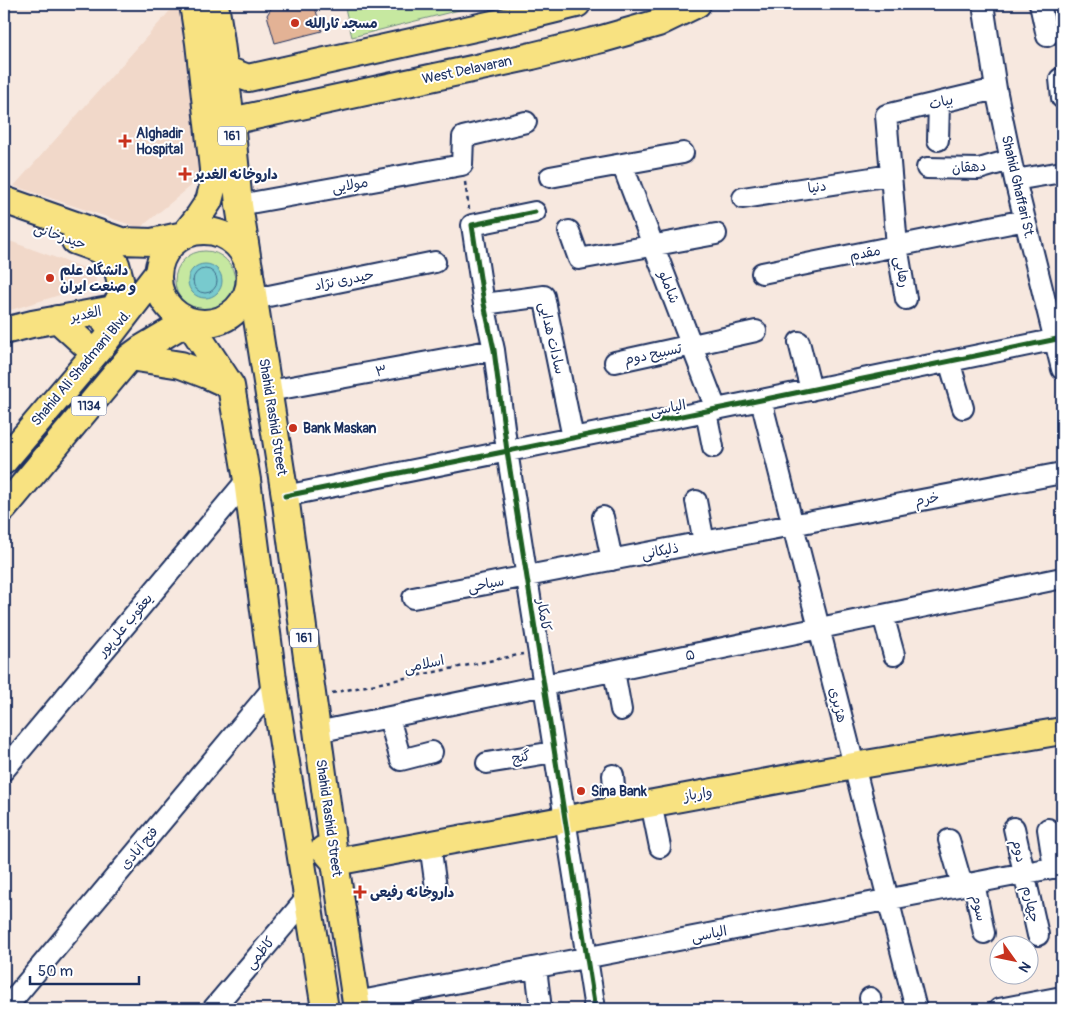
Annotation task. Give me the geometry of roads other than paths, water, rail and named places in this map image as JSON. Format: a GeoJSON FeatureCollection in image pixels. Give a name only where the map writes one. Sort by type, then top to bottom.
{"type":"FeatureCollection","features":[{"type":"Feature","properties":{"kind":"main road","name":"161"},"geometry":{"type":"LineString","coordinates":[[184,235],[200,216],[209,201],[213,186],[214,169],[193,4]]}},
{"type":"Feature","properties":{"kind":"main road","name":"Shahid Rashid Street"},"geometry":{"type":"LineString","coordinates":[[215,4],[231,121],[238,205],[285,496],[334,862],[357,1006]]}},
{"type":"Feature","properties":{"kind":"main road"},"geometry":{"type":"LineString","coordinates":[[224,69],[248,78],[577,4]]}},
{"type":"Feature","properties":{"kind":"main road","name":"West Delavaran"},"geometry":{"type":"LineString","coordinates":[[231,121],[602,39],[658,23],[698,4]]}},
{"type":"Feature","properties":{"kind":"main road","name":"حیدرخانی"},"geometry":{"type":"LineString","coordinates":[[4,200],[121,241],[152,242],[184,235]]}},
{"type":"Feature","properties":{"kind":"main road","name":"حیدرخانی"},"geometry":{"type":"LineString","coordinates":[[4,216],[100,250],[116,264],[120,279],[120,296],[115,318]]}},
{"type":"Feature","properties":{"kind":"main road"},"geometry":{"type":"LineString","coordinates":[[197,231],[211,231],[224,235],[240,249],[249,268],[250,280],[242,303],[234,312],[212,322],[200,323],[177,315],[168,307],[158,285],[158,273],[162,258],[171,244],[184,235],[197,231]]}},
{"type":"Feature","properties":{"kind":"main road","name":"Shahid Ali Shadmani Blvd."},"geometry":{"type":"LineString","coordinates":[[4,461],[86,359],[115,318],[158,273]]}},
{"type":"Feature","properties":{"kind":"main road"},"geometry":{"type":"LineString","coordinates":[[115,318],[139,340],[136,353],[155,360],[181,365],[231,386]]}},
{"type":"Feature","properties":{"kind":"main road","name":"الغدیر"},"geometry":{"type":"LineString","coordinates":[[4,331],[57,320],[115,318]]}},
{"type":"Feature","properties":{"kind":"main road","name":"الغدیر"},"geometry":{"type":"LineString","coordinates":[[57,320],[86,359]]}},
{"type":"Feature","properties":{"kind":"main road"},"geometry":{"type":"LineString","coordinates":[[188,320],[231,386],[247,480],[274,687],[325,1009]]}},
{"type":"Feature","properties":{"kind":"main road","name":"1134"},"geometry":{"type":"LineString","coordinates":[[4,508],[136,353],[188,320]]}},
{"type":"Feature","properties":{"kind":"main road"},"geometry":{"type":"LineString","coordinates":[[274,687],[299,735],[315,839],[334,862]]}},
{"type":"Feature","properties":{"kind":"main road","name":"وارباز"},"geometry":{"type":"LineString","coordinates":[[334,862],[854,766],[1062,731]]}},
{"type":"Feature","properties":{"kind":"main road"},"geometry":{"type":"LineString","coordinates":[[309,908],[317,912],[325,909],[334,909],[342,913]]}},
{"type":"Feature","properties":{"kind":"street","name":"Shahid Ghaffari St."},"geometry":{"type":"LineString","coordinates":[[983,4],[996,89],[1014,180],[1059,339],[1062,369]]}},
{"type":"Feature","properties":{"kind":"street"},"geometry":{"type":"LineString","coordinates":[[1040,4],[1047,36]]}},
{"type":"Feature","properties":{"kind":"street","name":"بیات"},"geometry":{"type":"LineString","coordinates":[[886,115],[996,89]]}},
{"type":"Feature","properties":{"kind":"street"},"geometry":{"type":"LineString","coordinates":[[938,140],[939,102]]}},
{"type":"Feature","properties":{"kind":"street","name":"مقدم"},"geometry":{"type":"LineString","coordinates":[[762,273],[897,246],[886,115]]}},
{"type":"Feature","properties":{"kind":"street","name":"مولایی"},"geometry":{"type":"LineString","coordinates":[[238,205],[462,165],[462,137],[526,122]]}},
{"type":"Feature","properties":{"kind":"street"},"geometry":{"type":"LineString","coordinates":[[550,177],[683,153]]}},
{"type":"Feature","properties":{"kind":"street","name":"دهقان"},"geometry":{"type":"LineString","coordinates":[[927,168],[979,169],[1010,160]]}},
{"type":"Feature","properties":{"kind":"street","name":"شاملو"},"geometry":{"type":"LineString","coordinates":[[622,164],[691,345],[711,410],[713,447]]}},
{"type":"Feature","properties":{"kind":"street"},"geometry":{"type":"LineString","coordinates":[[1014,180],[1062,172]]}},
{"type":"Feature","properties":{"kind":"street","name":"دنیا"},"geometry":{"type":"LineString","coordinates":[[743,198],[891,176]]}},
{"type":"Feature","properties":{"kind":"street","name":"کامکار"},"geometry":{"type":"LineString","coordinates":[[535,212],[472,225],[484,304],[494,350],[507,451],[595,1009]]}},
{"type":"Feature","properties":{"kind":"street"},"geometry":{"type":"LineString","coordinates":[[897,246],[1025,220]]}},
{"type":"Feature","properties":{"kind":"street"},"geometry":{"type":"LineString","coordinates":[[569,231],[580,260],[716,234]]}},
{"type":"Feature","properties":{"kind":"street","name":"رهایی"},"geometry":{"type":"LineString","coordinates":[[897,246],[906,299]]}},
{"type":"Feature","properties":{"kind":"street","name":"حیدری نژاد"},"geometry":{"type":"LineString","coordinates":[[254,299],[435,262]]}},
{"type":"Feature","properties":{"kind":"street","name":"سادات هدایی"},"geometry":{"type":"LineString","coordinates":[[484,304],[544,296],[573,438]]}},
{"type":"Feature","properties":{"kind":"street","name":"تسبیح دوم"},"geometry":{"type":"LineString","coordinates":[[615,362],[756,331]]}},
{"type":"Feature","properties":{"kind":"street","name":"الیاسی"},"geometry":{"type":"LineString","coordinates":[[285,496],[1059,339]]}},
{"type":"Feature","properties":{"kind":"street"},"geometry":{"type":"LineString","coordinates":[[800,342],[811,390]]}},
{"type":"Feature","properties":{"kind":"street","name":"۳"},"geometry":{"type":"LineString","coordinates":[[269,391],[494,350]]}},
{"type":"Feature","properties":{"kind":"street"},"geometry":{"type":"LineString","coordinates":[[949,361],[963,408]]}},
{"type":"Feature","properties":{"kind":"street","name":"هژبری"},"geometry":{"type":"LineString","coordinates":[[761,400],[916,1009]]}},
{"type":"Feature","properties":{"kind":"street","name":"خرم"},"geometry":{"type":"LineString","coordinates":[[792,525],[1062,474]]}},
{"type":"Feature","properties":{"kind":"street","name":"یعقوب علی‌پور"},"geometry":{"type":"LineString","coordinates":[[5,767],[247,480]]}},
{"type":"Feature","properties":{"kind":"street"},"geometry":{"type":"LineString","coordinates":[[696,501],[704,542]]}},
{"type":"Feature","properties":{"kind":"street"},"geometry":{"type":"LineString","coordinates":[[603,517],[612,560]]}},
{"type":"Feature","properties":{"kind":"street","name":"ذلیکانی"},"geometry":{"type":"LineString","coordinates":[[527,576],[792,525]]}},
{"type":"Feature","properties":{"kind":"street","name":"سیاحی"},"geometry":{"type":"LineString","coordinates":[[413,598],[527,576]]}},
{"type":"Feature","properties":{"kind":"street","name":"۵"},"geometry":{"type":"LineString","coordinates":[[317,732],[1062,578]]}},
{"type":"Feature","properties":{"kind":"street"},"geometry":{"type":"LineString","coordinates":[[883,615],[894,655]]}},
{"type":"Feature","properties":{"kind":"street"},"geometry":{"type":"LineString","coordinates":[[614,671],[621,710]]}},
{"type":"Feature","properties":{"kind":"street","name":"فتح آبادی"},"geometry":{"type":"LineString","coordinates":[[5,1009],[274,687]]}},
{"type":"Feature","properties":{"kind":"street"},"geometry":{"type":"LineString","coordinates":[[389,718],[401,760],[432,752]]}},
{"type":"Feature","properties":{"kind":"street","name":"گنج"},"geometry":{"type":"LineString","coordinates":[[487,762],[554,752]]}},
{"type":"Feature","properties":{"kind":"street"},"geometry":{"type":"LineString","coordinates":[[613,775],[616,810]]}},
{"type":"Feature","properties":{"kind":"street"},"geometry":{"type":"LineString","coordinates":[[651,803],[660,847]]}},
{"type":"Feature","properties":{"kind":"street","name":"دوم"},"geometry":{"type":"LineString","coordinates":[[1014,828],[1024,873]]}},
{"type":"Feature","properties":{"kind":"street"},"geometry":{"type":"LineString","coordinates":[[1048,829],[1058,867]]}},
{"type":"Feature","properties":{"kind":"street","name":"سوم"},"geometry":{"type":"LineString","coordinates":[[949,840],[968,884],[984,933]]}},
{"type":"Feature","properties":{"kind":"street"},"geometry":{"type":"LineString","coordinates":[[430,844],[436,888]]}},
{"type":"Feature","properties":{"kind":"street","name":"الیاسی"},"geometry":{"type":"LineString","coordinates":[[357,1006],[536,968],[1058,867]]}},
{"type":"Feature","properties":{"kind":"street","name":"چهارم"},"geometry":{"type":"LineString","coordinates":[[1024,873],[1038,935]]}},
{"type":"Feature","properties":{"kind":"street","name":"کاظمی"},"geometry":{"type":"LineString","coordinates":[[213,1009],[309,908]]}},
{"type":"Feature","properties":{"kind":"street"},"geometry":{"type":"LineString","coordinates":[[536,968],[541,1009]]}},
{"type":"Feature","properties":{"kind":"street"},"geometry":{"type":"LineString","coordinates":[[999,1009],[1062,997]]}},
{"type":"Feature","properties":{"kind":"water"},"geometry":{"type":"Polygon","coordinates":[[[205,264],[217,269],[222,281],[217,293],[205,298],[193,293],[188,281],[193,269],[205,264]]]}},
{"type":"Feature","properties":{"kind":"place","name":"مسجد ثارالله"},"geometry":{"type":"Point","coordinates":[295,23]}},
{"type":"Feature","properties":{"kind":"place","name":"Alghadir Hospital"},"geometry":{"type":"Point","coordinates":[125,141]}},
{"type":"Feature","properties":{"kind":"place","name":"داروخانه الغدیر"},"geometry":{"type":"Point","coordinates":[185,174]}},
{"type":"Feature","properties":{"kind":"place","name":"دانشگاه علم و صنعت ایران"},"geometry":{"type":"Point","coordinates":[50,278]}},
{"type":"Feature","properties":{"kind":"place","name":"Bank Maskan"},"geometry":{"type":"Point","coordinates":[293,428]}},
{"type":"Feature","properties":{"kind":"place","name":"Sina Bank"},"geometry":{"type":"Point","coordinates":[581,791]}},
{"type":"Feature","properties":{"kind":"place","name":"داروخانه رفیعی"},"geometry":{"type":"Point","coordinates":[360,892]}}]}
